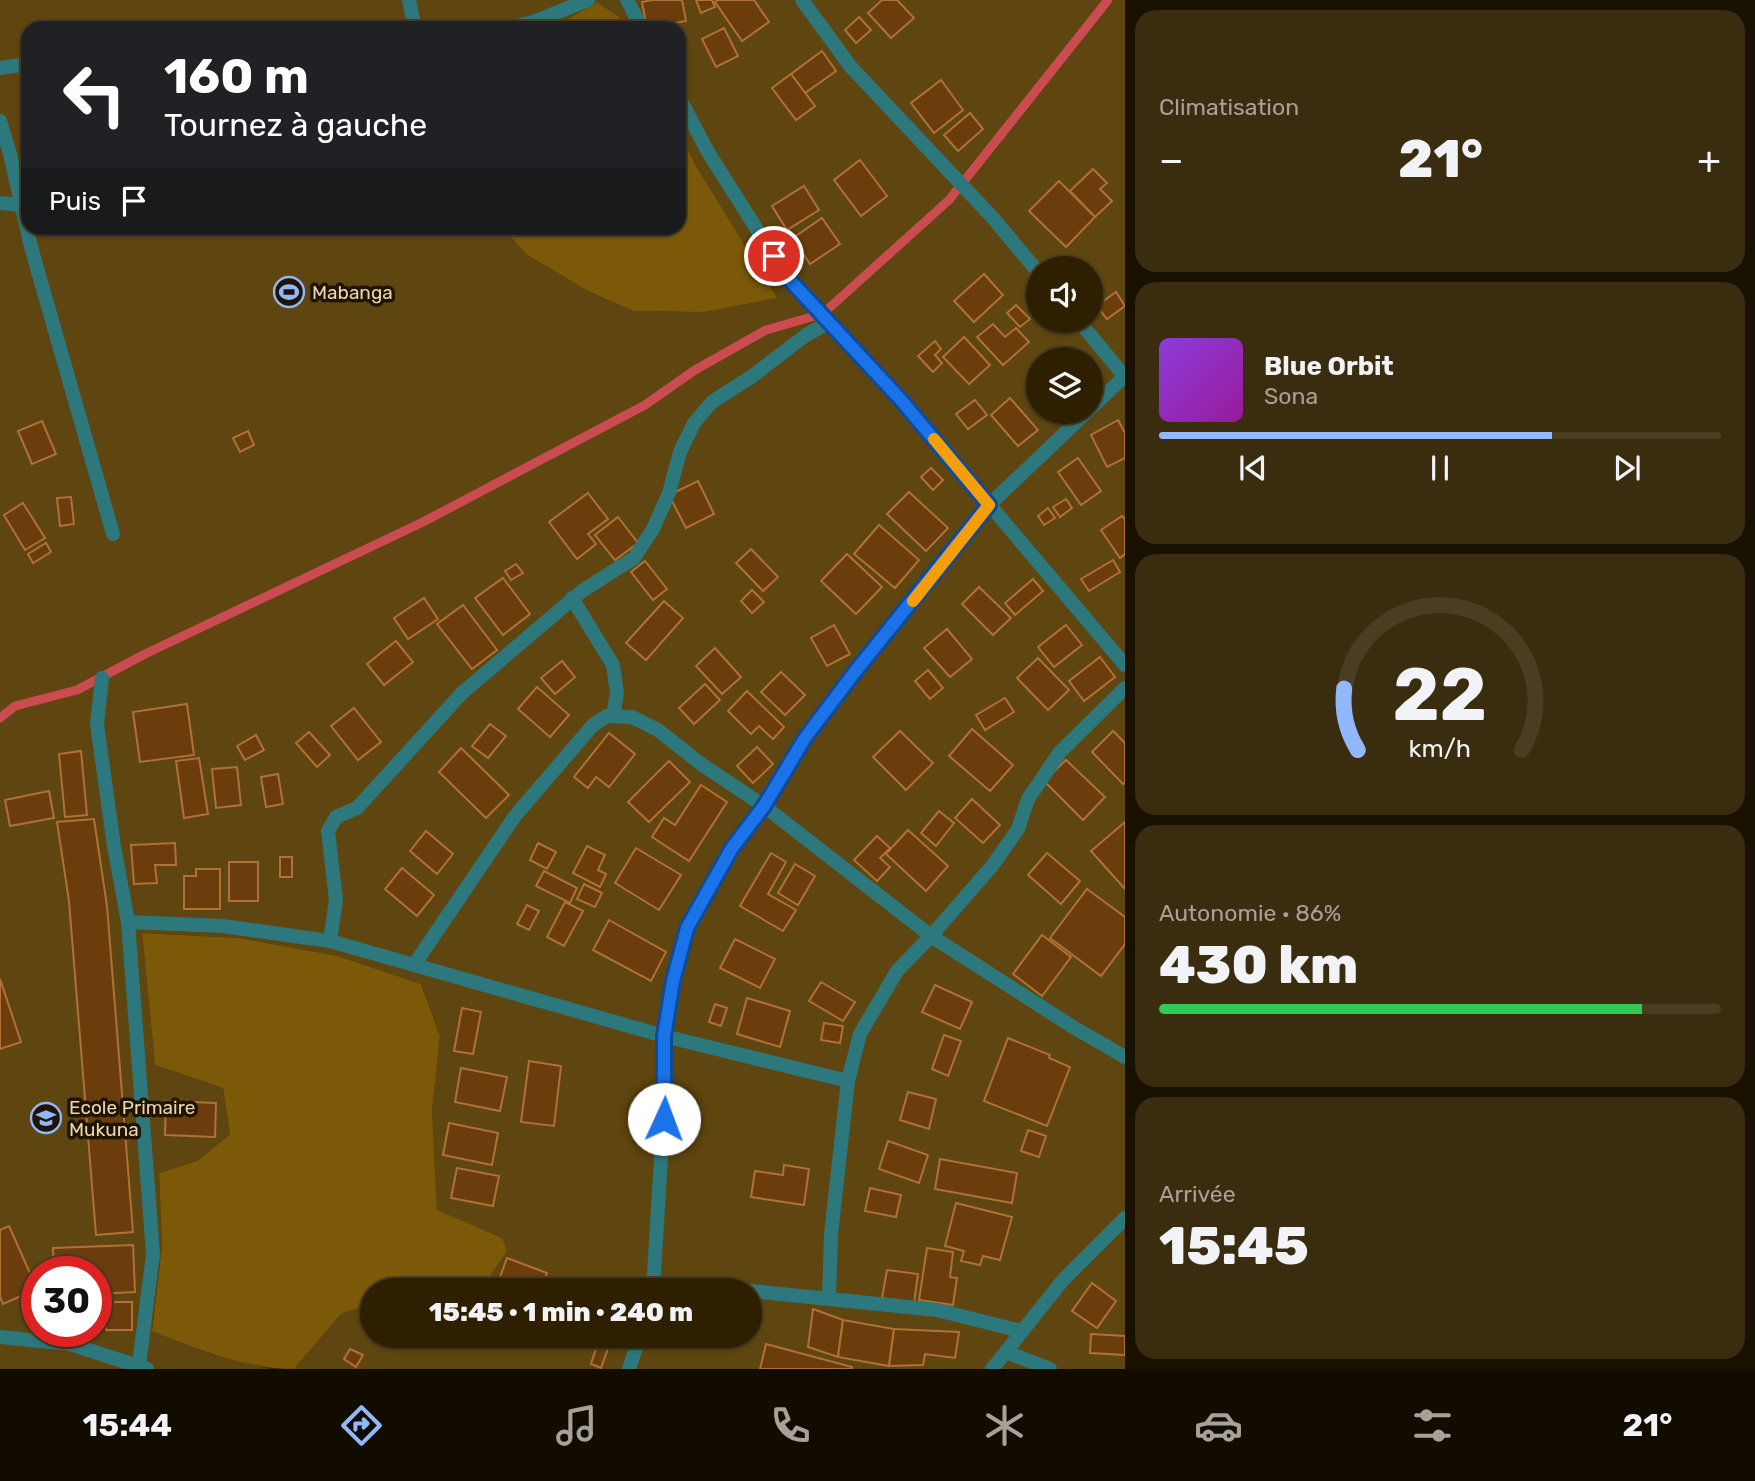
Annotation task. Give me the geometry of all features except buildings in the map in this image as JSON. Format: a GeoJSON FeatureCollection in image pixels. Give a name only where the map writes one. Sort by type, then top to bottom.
{"type":"FeatureCollection","features":[{"type":"Feature","properties":{"kind":"street"},"geometry":{"type":"LineString","coordinates":[[409,0],[414,21]]}},
{"type":"Feature","properties":{"kind":"street"},"geometry":{"type":"LineString","coordinates":[[536,21],[588,0]]}},
{"type":"Feature","properties":{"kind":"street"},"geometry":{"type":"LineString","coordinates":[[627,0],[638,21]]}},
{"type":"Feature","properties":{"kind":"street"},"geometry":{"type":"LineString","coordinates":[[802,0],[851,66],[993,218],[1026,258]]}},
{"type":"Feature","properties":{"kind":"street"},"geometry":{"type":"LineString","coordinates":[[0,68],[21,65]]}},
{"type":"Feature","properties":{"kind":"street"},"geometry":{"type":"LineString","coordinates":[[686,110],[708,152],[787,277],[901,400],[1125,665]]}},
{"type":"Feature","properties":{"kind":"street"},"geometry":{"type":"LineString","coordinates":[[0,121],[21,201]]}},
{"type":"Feature","properties":{"kind":"street"},"geometry":{"type":"LineString","coordinates":[[0,203],[21,205]]}},
{"type":"Feature","properties":{"kind":"street"},"geometry":{"type":"LineString","coordinates":[[28,235],[113,534]]}},
{"type":"Feature","properties":{"kind":"street"},"geometry":{"type":"LineString","coordinates":[[330,940],[336,900],[328,831],[336,817],[357,808],[462,694],[572,598],[634,558],[653,529],[669,493],[680,453],[694,423],[712,402],[751,377],[806,335],[823,317]]}},
{"type":"Feature","properties":{"kind":"street"},"geometry":{"type":"LineString","coordinates":[[1089,333],[1125,376],[1103,397]]}},
{"type":"Feature","properties":{"kind":"street"},"geometry":{"type":"LineString","coordinates":[[655,1278],[666,1091],[664,1036],[673,981],[687,928],[732,848],[764,806],[821,716],[989,505],[1074,424]]}},
{"type":"Feature","properties":{"kind":"street"},"geometry":{"type":"LineString","coordinates":[[572,598],[613,665],[618,693],[613,716]]}},
{"type":"Feature","properties":{"kind":"street"},"geometry":{"type":"LineString","coordinates":[[0,1337],[70,1344],[143,1367],[153,1254],[128,922],[97,724],[102,678]]}},
{"type":"Feature","properties":{"kind":"street"},"geometry":{"type":"LineString","coordinates":[[829,1298],[831,1234],[848,1081],[860,1034],[897,971],[992,866],[1018,829],[1028,799],[1060,752],[1125,688]]}},
{"type":"Feature","properties":{"kind":"street"},"geometry":{"type":"LineString","coordinates":[[414,965],[515,816],[593,725],[607,716],[632,717],[658,730],[701,764],[764,806],[931,936],[1125,1057]]}},
{"type":"Feature","properties":{"kind":"street"},"geometry":{"type":"LineString","coordinates":[[128,922],[223,926],[330,940],[664,1036],[848,1081]]}},
{"type":"Feature","properties":{"kind":"street"},"geometry":{"type":"LineString","coordinates":[[992,1369],[1063,1280],[1125,1218]]}},
{"type":"Feature","properties":{"kind":"street"},"geometry":{"type":"LineString","coordinates":[[762,1293],[937,1310],[1021,1331]]}},
{"type":"Feature","properties":{"kind":"street"},"geometry":{"type":"LineString","coordinates":[[629,1369],[636,1348]]}},
{"type":"Feature","properties":{"kind":"street"},"geometry":{"type":"LineString","coordinates":[[1006,1352],[1050,1369]]}},
{"type":"Feature","properties":{"kind":"shaded area"},"geometry":{"type":"Polygon","coordinates":[[[0,0],[1125,0],[1125,1369],[294,1369],[341,1314],[360,1307],[360,1348],[762,1348],[762,1278],[487,1278],[502,1238],[437,1211],[432,1110],[440,1036],[421,984],[338,956],[239,938],[142,933],[155,1065],[223,1088],[230,1134],[197,1161],[159,1173],[162,1246],[152,1330],[211,1354],[270,1369],[0,1369],[0,0]]]}},
{"type":"Feature","properties":{"kind":"shaded area"},"geometry":{"type":"Polygon","coordinates":[[[597,3],[622,21],[564,21],[597,3]]]}},
{"type":"Feature","properties":{"kind":"shaded area"},"geometry":{"type":"Polygon","coordinates":[[[686,145],[697,168],[777,298],[703,312],[633,311],[588,291],[527,255],[509,235],[686,235],[686,145]]]}},
{"type":"Feature","properties":{"kind":"shaded area"},"geometry":{"type":"Polygon","coordinates":[[[142,933],[239,938],[338,956],[421,984],[440,1036],[432,1110],[437,1210],[502,1238],[507,1251],[488,1278],[360,1278],[360,1307],[341,1314],[294,1369],[239,1362],[152,1331],[162,1246],[159,1173],[197,1161],[230,1134],[223,1088],[155,1065],[142,933]]]}},
{"type":"Feature","properties":{"kind":"waterway"},"geometry":{"type":"LineString","coordinates":[[0,718],[15,706],[77,690],[145,654],[423,522],[645,405],[695,370],[766,330],[818,315],[828,309],[949,200],[1108,0]]}},
{"type":"Feature","properties":{"kind":"slow traffic"},"geometry":{"type":"LineString","coordinates":[[913,601],[989,505],[934,439]]}},
{"type":"Feature","properties":{"kind":"place","name":"Mabanga"},"geometry":{"type":"Point","coordinates":[289,292]}},
{"type":"Feature","properties":{"kind":"place","name":"Ecole Primaire Mukuna"},"geometry":{"type":"Point","coordinates":[46,1118]}},
{"type":"Feature","properties":{"kind":"route"},"geometry":{"type":"LineString","coordinates":[[664,1119],[664,1036],[673,981],[687,928],[732,848],[764,806],[805,738],[989,505],[901,400],[787,277],[774,256]]}}]}
